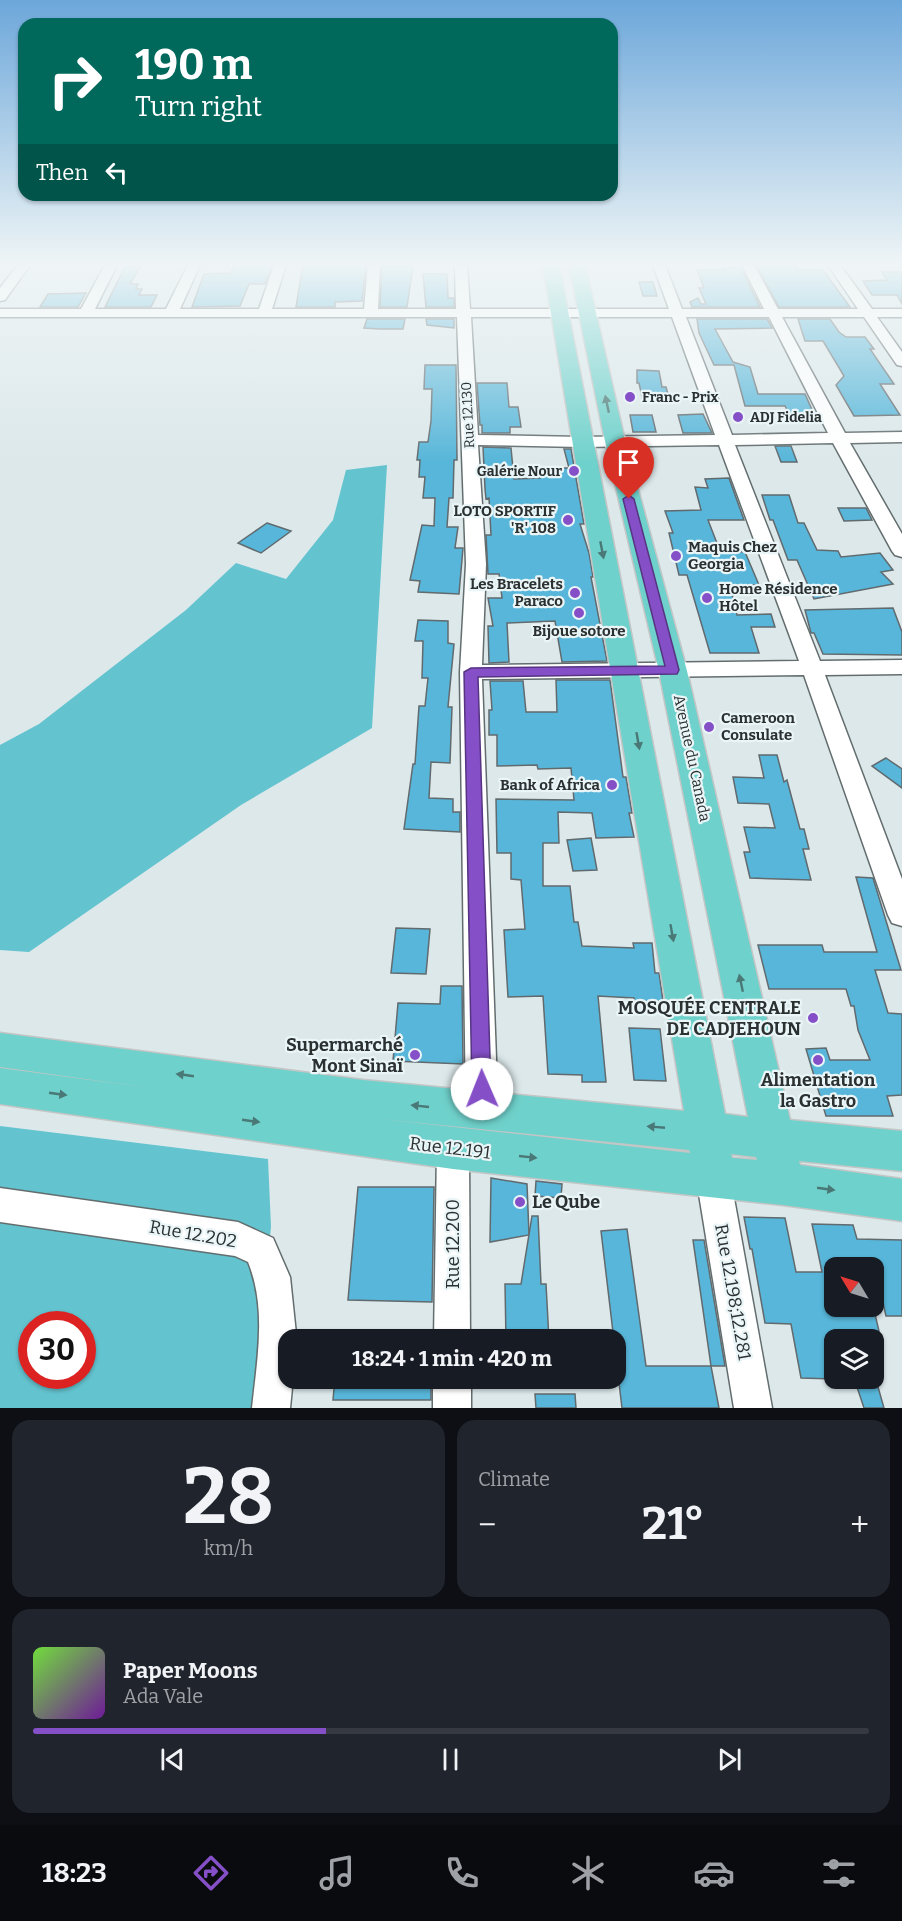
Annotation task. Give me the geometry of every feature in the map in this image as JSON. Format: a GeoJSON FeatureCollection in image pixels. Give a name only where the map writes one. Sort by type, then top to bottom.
{"type":"FeatureCollection","features":[{"type":"Feature","properties":{"kind":"main road","name":"Avenue du Canada"},"geometry":{"type":"LineString","coordinates":[[574,331],[581,442],[626,671],[708,1131],[712,1176]]}},
{"type":"Feature","properties":{"kind":"main road","name":"Avenue du Canada"},"geometry":{"type":"LineString","coordinates":[[579,331],[615,441],[673,670],[783,1184]]}},
{"type":"Feature","properties":{"kind":"main road"},"geometry":{"type":"LineString","coordinates":[[591,498],[629,499]]}},
{"type":"Feature","properties":{"kind":"main road"},"geometry":{"type":"LineString","coordinates":[[0,1050],[352,1098],[482,1113],[708,1131],[902,1151]]}},
{"type":"Feature","properties":{"kind":"main road","name":"Rue 12.191"},"geometry":{"type":"LineString","coordinates":[[0,1086],[453,1149],[783,1184],[902,1200]]}},
{"type":"Feature","properties":{"kind":"street","name":"Rue 12.130"},"geometry":{"type":"LineString","coordinates":[[463,331],[476,564],[471,672],[482,1113]]}},
{"type":"Feature","properties":{"kind":"street"},"geometry":{"type":"LineString","coordinates":[[683,331],[812,668],[902,915]]}},
{"type":"Feature","properties":{"kind":"street"},"geometry":{"type":"LineString","coordinates":[[783,331],[839,438],[902,551]]}},
{"type":"Feature","properties":{"kind":"street"},"geometry":{"type":"LineString","coordinates":[[880,331],[902,362]]}},
{"type":"Feature","properties":{"kind":"street"},"geometry":{"type":"LineString","coordinates":[[469,440],[581,442],[902,437]]}},
{"type":"Feature","properties":{"kind":"street"},"geometry":{"type":"LineString","coordinates":[[471,672],[902,667]]}},
{"type":"Feature","properties":{"kind":"street","name":"Rue 12.200"},"geometry":{"type":"LineString","coordinates":[[452,1329],[453,1149]]}},
{"type":"Feature","properties":{"kind":"street","name":"Rue 12.198;12.281"},"geometry":{"type":"LineString","coordinates":[[712,1176],[753,1408]]}},
{"type":"Feature","properties":{"kind":"street","name":"Rue 12.202"},"geometry":{"type":"LineString","coordinates":[[0,1205],[238,1239],[261,1250],[272,1277],[278,1334],[271,1408]]}},
{"type":"Feature","properties":{"kind":"street"},"geometry":{"type":"LineString","coordinates":[[452,1389],[452,1408]]}},
{"type":"Feature","properties":{"kind":"shaded area"},"geometry":{"type":"Polygon","coordinates":[[[387,465],[372,728],[241,805],[29,952],[0,950],[0,745],[39,724],[186,610],[236,563],[286,579],[333,520],[346,470],[387,465]]]}},
{"type":"Feature","properties":{"kind":"shaded area"},"geometry":{"type":"Polygon","coordinates":[[[0,1126],[268,1159],[271,1227],[251,1408],[0,1408],[0,1126]]]}},
{"type":"Feature","properties":{"kind":"building"},"geometry":{"type":"Polygon","coordinates":[[[699,331],[716,331],[733,362],[750,367],[758,394],[805,394],[818,423],[794,423],[785,406],[745,406],[734,365],[714,365],[699,331]]]}},
{"type":"Feature","properties":{"kind":"building"},"geometry":{"type":"Polygon","coordinates":[[[802,331],[838,331],[846,337],[865,337],[874,349],[870,349],[894,384],[880,384],[900,415],[854,416],[836,385],[844,376],[823,341],[805,341],[802,331]]]}},
{"type":"Feature","properties":{"kind":"building"},"geometry":{"type":"Polygon","coordinates":[[[425,365],[456,365],[457,460],[454,460],[453,498],[449,498],[447,527],[458,527],[455,548],[463,548],[459,594],[418,592],[420,581],[410,580],[422,525],[434,526],[435,498],[423,498],[425,477],[419,477],[420,460],[417,460],[419,442],[428,442],[431,421],[432,389],[424,389],[425,365]]]}},
{"type":"Feature","properties":{"kind":"building"},"geometry":{"type":"Polygon","coordinates":[[[637,370],[659,371],[662,387],[666,387],[670,402],[643,402],[639,383],[637,383],[637,370]]]}},
{"type":"Feature","properties":{"kind":"building"},"geometry":{"type":"Polygon","coordinates":[[[477,383],[507,383],[509,407],[518,407],[521,427],[510,427],[510,433],[482,433],[477,383]]]}},
{"type":"Feature","properties":{"kind":"building"},"geometry":{"type":"Polygon","coordinates":[[[703,414],[712,433],[683,433],[678,415],[703,414]]]}},
{"type":"Feature","properties":{"kind":"building"},"geometry":{"type":"Polygon","coordinates":[[[630,415],[652,415],[656,432],[633,432],[630,415]]]}},
{"type":"Feature","properties":{"kind":"building"},"geometry":{"type":"Polygon","coordinates":[[[775,446],[791,446],[797,462],[781,462],[775,446]]]}},
{"type":"Feature","properties":{"kind":"building"},"geometry":{"type":"Polygon","coordinates":[[[483,447],[511,448],[514,479],[540,478],[539,474],[554,474],[553,468],[569,468],[564,449],[571,449],[584,524],[580,524],[589,553],[593,577],[591,577],[607,661],[562,662],[555,621],[507,623],[509,662],[489,663],[488,626],[493,626],[488,598],[502,598],[499,574],[488,574],[486,535],[491,535],[489,498],[486,499],[485,489],[483,447]]]}},
{"type":"Feature","properties":{"kind":"building"},"geometry":{"type":"Polygon","coordinates":[[[729,478],[744,520],[708,520],[720,551],[745,552],[759,585],[730,585],[737,615],[771,614],[775,627],[751,627],[759,653],[710,653],[687,575],[679,575],[669,533],[673,533],[665,511],[701,510],[695,487],[708,488],[705,479],[729,478]]]}},
{"type":"Feature","properties":{"kind":"building"},"geometry":{"type":"Polygon","coordinates":[[[762,495],[789,495],[798,523],[804,523],[817,550],[838,551],[841,557],[880,553],[893,570],[881,572],[893,584],[814,599],[797,560],[788,560],[773,520],[770,520],[762,495]]]}},
{"type":"Feature","properties":{"kind":"building"},"geometry":{"type":"Polygon","coordinates":[[[838,508],[866,508],[872,520],[844,521],[838,508]]]}},
{"type":"Feature","properties":{"kind":"building"},"geometry":{"type":"Polygon","coordinates":[[[267,523],[291,531],[261,553],[238,543],[267,523]]]}},
{"type":"Feature","properties":{"kind":"building"},"geometry":{"type":"Polygon","coordinates":[[[893,608],[902,632],[902,655],[823,654],[814,633],[811,633],[805,610],[893,608]]]}},
{"type":"Feature","properties":{"kind":"building"},"geometry":{"type":"Polygon","coordinates":[[[418,620],[448,621],[448,643],[454,644],[448,707],[452,707],[450,763],[431,762],[429,798],[453,799],[453,812],[460,812],[460,832],[404,829],[413,764],[415,764],[419,706],[425,706],[428,678],[422,678],[423,641],[415,641],[418,620]]]}},
{"type":"Feature","properties":{"kind":"building"},"geometry":{"type":"Polygon","coordinates":[[[556,680],[610,680],[623,777],[626,777],[634,837],[596,838],[592,813],[558,812],[559,843],[543,843],[543,886],[570,886],[574,922],[578,922],[582,946],[634,948],[633,943],[652,943],[655,973],[659,973],[663,1001],[635,1002],[634,998],[598,996],[606,1082],[582,1082],[582,1075],[548,1074],[543,996],[508,997],[504,930],[525,929],[521,880],[511,879],[511,853],[497,853],[496,799],[574,800],[571,768],[538,769],[537,765],[497,766],[497,735],[489,735],[489,710],[492,710],[490,681],[523,681],[526,712],[557,712],[556,680]]]}},
{"type":"Feature","properties":{"kind":"building"},"geometry":{"type":"Polygon","coordinates":[[[759,755],[777,755],[784,782],[787,780],[800,829],[804,829],[809,849],[803,849],[811,880],[750,878],[744,852],[750,852],[744,827],[775,828],[769,804],[738,803],[733,777],[764,778],[759,755]]]}},
{"type":"Feature","properties":{"kind":"building"},"geometry":{"type":"Polygon","coordinates":[[[886,758],[902,769],[902,788],[872,766],[886,758]]]}},
{"type":"Feature","properties":{"kind":"building"},"geometry":{"type":"Polygon","coordinates":[[[591,838],[597,870],[573,871],[567,840],[591,838]]]}},
{"type":"Feature","properties":{"kind":"building"},"geometry":{"type":"Polygon","coordinates":[[[856,877],[873,878],[901,970],[875,970],[888,1013],[902,1014],[902,1095],[887,1096],[893,1116],[826,1116],[806,1049],[826,1048],[830,1060],[870,1060],[858,1030],[854,1006],[851,1006],[846,989],[769,989],[758,945],[822,945],[824,952],[877,952],[856,877]]]}},
{"type":"Feature","properties":{"kind":"building"},"geometry":{"type":"Polygon","coordinates":[[[396,928],[430,929],[426,974],[391,973],[396,928]]]}},
{"type":"Feature","properties":{"kind":"building"},"geometry":{"type":"Polygon","coordinates":[[[441,986],[462,986],[463,1064],[393,1061],[398,1003],[440,1004],[441,986]]]}},
{"type":"Feature","properties":{"kind":"building"},"geometry":{"type":"Polygon","coordinates":[[[629,1028],[660,1029],[666,1081],[634,1080],[629,1028]]]}},
{"type":"Feature","properties":{"kind":"building"},"geometry":{"type":"Polygon","coordinates":[[[491,1178],[527,1184],[529,1235],[490,1242],[491,1178]]]}},
{"type":"Feature","properties":{"kind":"building"},"geometry":{"type":"Polygon","coordinates":[[[536,1181],[562,1184],[561,1198],[535,1196],[536,1181]]]}},
{"type":"Feature","properties":{"kind":"building"},"geometry":{"type":"Polygon","coordinates":[[[358,1187],[434,1187],[432,1302],[348,1300],[358,1187]]]}},
{"type":"Feature","properties":{"kind":"building"},"geometry":{"type":"Polygon","coordinates":[[[532,1216],[538,1216],[541,1284],[546,1284],[548,1329],[506,1329],[505,1284],[521,1284],[532,1216]]]}},
{"type":"Feature","properties":{"kind":"building"},"geometry":{"type":"Polygon","coordinates":[[[744,1217],[785,1218],[796,1272],[822,1272],[812,1224],[853,1225],[857,1239],[902,1240],[902,1316],[886,1316],[884,1257],[824,1257],[824,1317],[876,1317],[879,1329],[824,1329],[824,1379],[801,1378],[791,1324],[765,1323],[752,1249],[750,1249],[744,1217]]]}},
{"type":"Feature","properties":{"kind":"building"},"geometry":{"type":"Polygon","coordinates":[[[627,1229],[646,1366],[711,1366],[719,1408],[622,1408],[620,1389],[626,1389],[626,1329],[613,1329],[601,1231],[627,1229]]]}},
{"type":"Feature","properties":{"kind":"building"},"geometry":{"type":"Polygon","coordinates":[[[693,1240],[704,1240],[725,1366],[711,1366],[693,1240]]]}},
{"type":"Feature","properties":{"kind":"building"},"geometry":{"type":"Polygon","coordinates":[[[334,1389],[431,1389],[431,1400],[333,1400],[334,1389]]]}},
{"type":"Feature","properties":{"kind":"building"},"geometry":{"type":"Polygon","coordinates":[[[858,1389],[879,1389],[884,1408],[864,1408],[858,1389]]]}},
{"type":"Feature","properties":{"kind":"building"},"geometry":{"type":"Polygon","coordinates":[[[535,1394],[575,1394],[576,1408],[536,1408],[535,1394]]]}},
{"type":"Feature","properties":{"kind":"place","name":"Franc - Prix"},"geometry":{"type":"Point","coordinates":[630,397]}},
{"type":"Feature","properties":{"kind":"place","name":"ADJ Fidelia"},"geometry":{"type":"Point","coordinates":[738,417]}},
{"type":"Feature","properties":{"kind":"place","name":"Galérie Nour"},"geometry":{"type":"Point","coordinates":[574,471]}},
{"type":"Feature","properties":{"kind":"place","name":"LOTO SPORTIF 'R' 108"},"geometry":{"type":"Point","coordinates":[568,520]}},
{"type":"Feature","properties":{"kind":"place","name":"Maquis Chez Georgia"},"geometry":{"type":"Point","coordinates":[676,556]}},
{"type":"Feature","properties":{"kind":"place","name":"Les Bracelets Paraco"},"geometry":{"type":"Point","coordinates":[575,593]}},
{"type":"Feature","properties":{"kind":"place","name":"Home Résidence Hôtel"},"geometry":{"type":"Point","coordinates":[707,598]}},
{"type":"Feature","properties":{"kind":"place","name":"Bijoue sotore"},"geometry":{"type":"Point","coordinates":[579,613]}},
{"type":"Feature","properties":{"kind":"place","name":"Cameroon Consulate"},"geometry":{"type":"Point","coordinates":[709,727]}},
{"type":"Feature","properties":{"kind":"place","name":"Bank of Africa"},"geometry":{"type":"Point","coordinates":[612,785]}},
{"type":"Feature","properties":{"kind":"place","name":"MOSQUÉE CENTRALE DE CADJEHOUN"},"geometry":{"type":"Point","coordinates":[813,1018]}},
{"type":"Feature","properties":{"kind":"place","name":"Supermarché Mont Sinaï"},"geometry":{"type":"Point","coordinates":[415,1055]}},
{"type":"Feature","properties":{"kind":"place","name":"Alimentation la Gastro"},"geometry":{"type":"Point","coordinates":[818,1060]}},
{"type":"Feature","properties":{"kind":"place","name":"Le Qube"},"geometry":{"type":"Point","coordinates":[520,1202]}},
{"type":"Feature","properties":{"kind":"route"},"geometry":{"type":"LineString","coordinates":[[482,1089],[471,672],[673,670],[629,499]]}}]}
